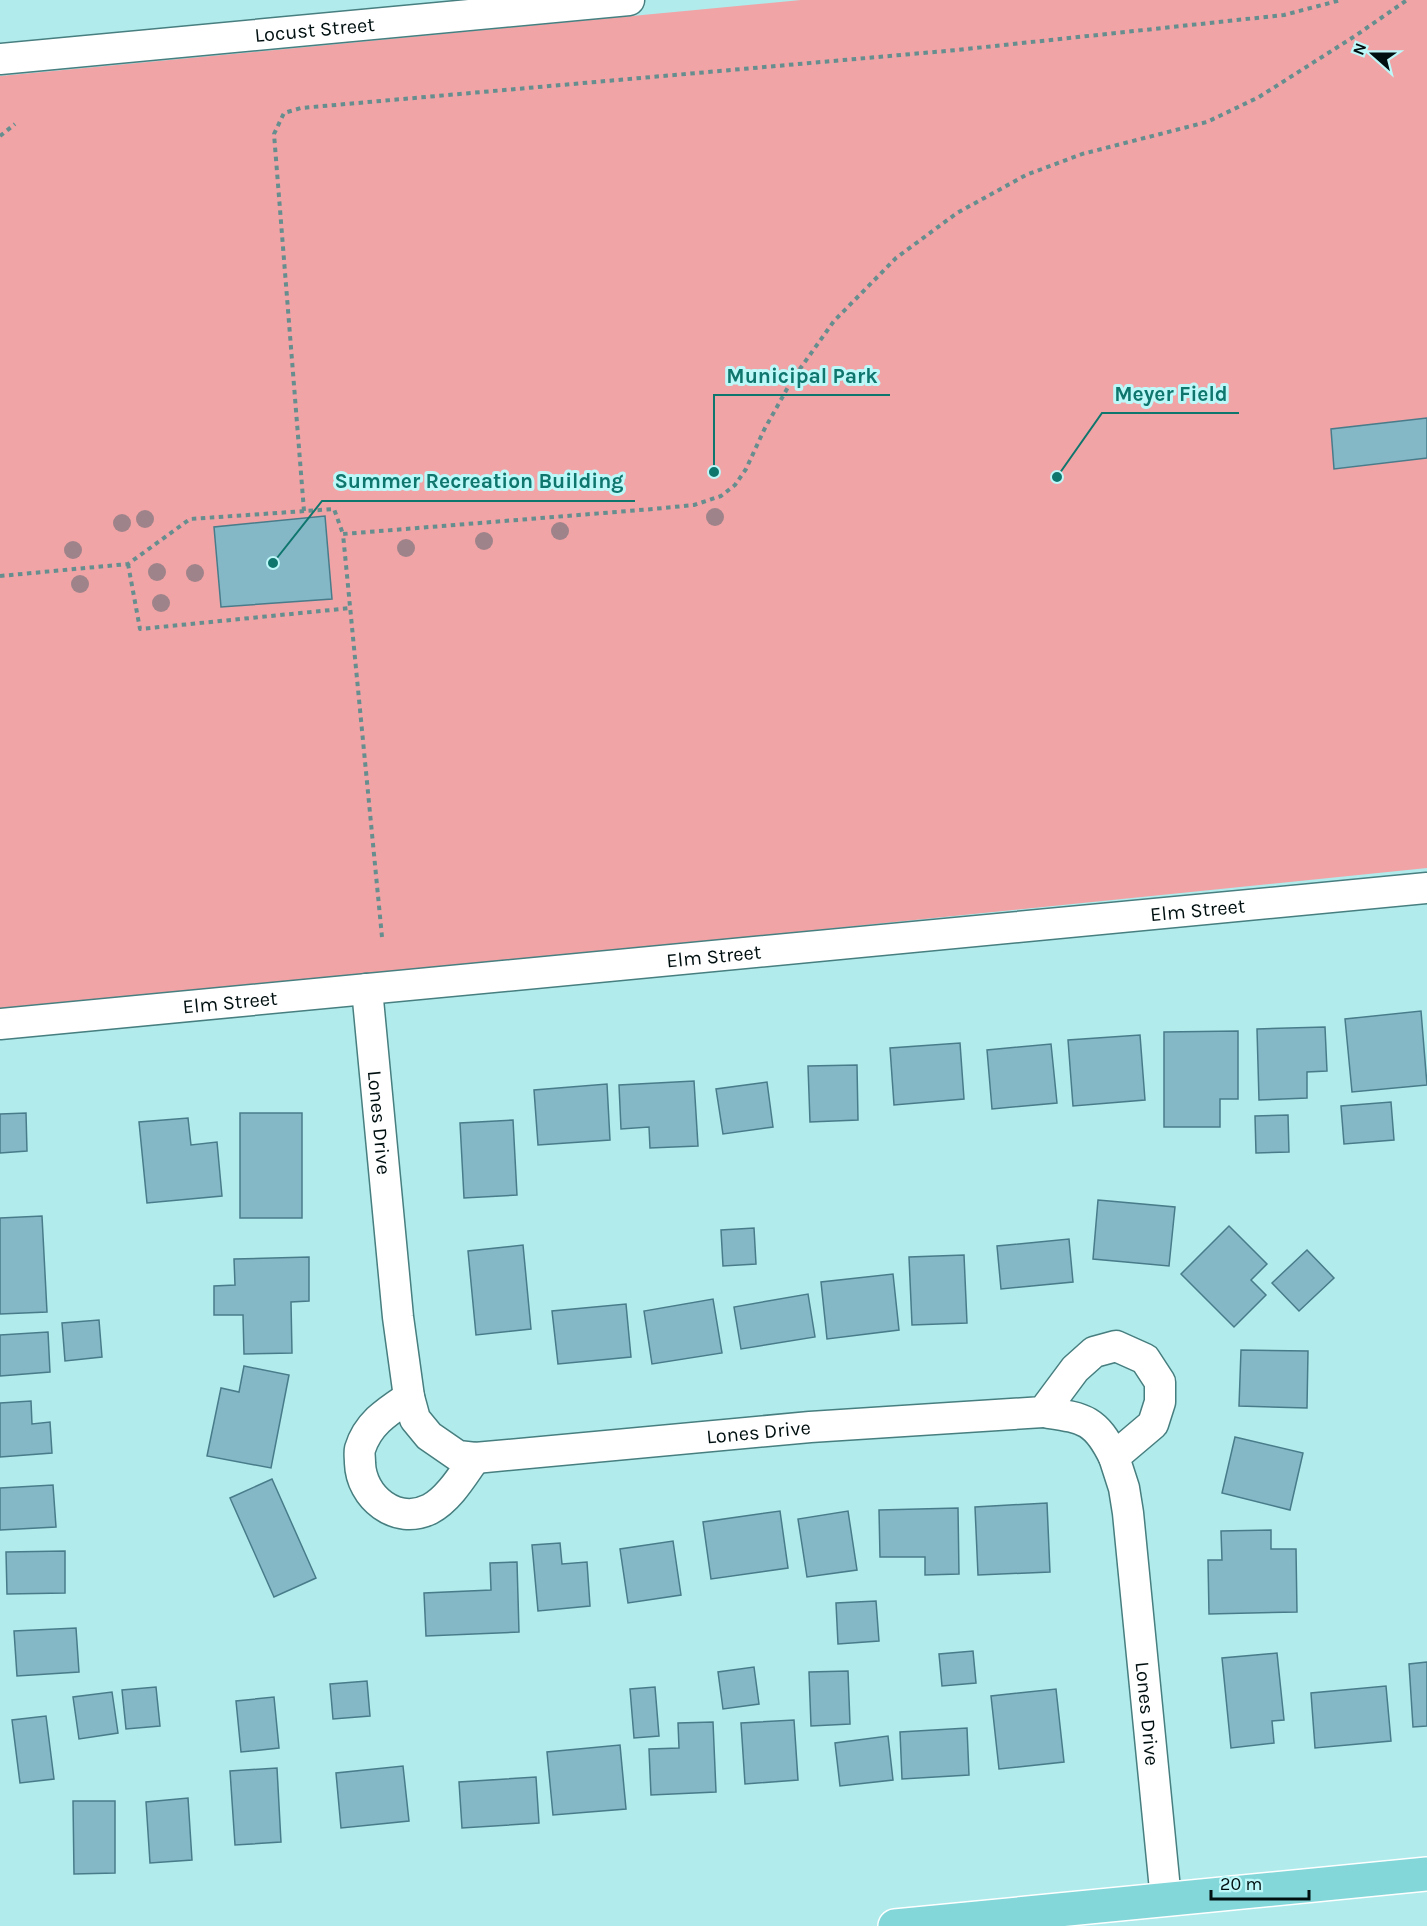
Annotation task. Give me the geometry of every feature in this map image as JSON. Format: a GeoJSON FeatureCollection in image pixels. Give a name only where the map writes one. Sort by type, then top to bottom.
{"type":"FeatureCollection","features":[{"type":"Feature","properties":{"kind":"main road"},"geometry":{"type":"LineString","coordinates":[[896,1926],[1427,1874]]}},
{"type":"Feature","properties":{"kind":"street","name":"Locust Street"},"geometry":{"type":"LineString","coordinates":[[0,59],[629,0]]}},
{"type":"Feature","properties":{"kind":"street","name":"Elm Street"},"geometry":{"type":"LineString","coordinates":[[0,1024],[1427,888]]}},
{"type":"Feature","properties":{"kind":"street","name":"Lones Drive"},"geometry":{"type":"LineString","coordinates":[[367,988],[398,1317],[409,1397],[416,1419],[429,1436],[458,1456],[475,1458],[810,1427],[1043,1412],[1080,1418],[1095,1427],[1114,1457],[1124,1488],[1128,1513],[1166,1900]]}},
{"type":"Feature","properties":{"kind":"street"},"geometry":{"type":"LineString","coordinates":[[1043,1412],[1076,1369],[1094,1352],[1116,1346],[1145,1359],[1160,1382],[1161,1402],[1152,1424],[1114,1457]]}},
{"type":"Feature","properties":{"kind":"street"},"geometry":{"type":"LineString","coordinates":[[409,1397],[376,1419],[359,1450],[360,1474],[369,1493],[383,1507],[405,1515],[430,1509],[455,1487],[475,1458]]}},
{"type":"Feature","properties":{"kind":"path"},"geometry":{"type":"LineString","coordinates":[[304,511],[274,134],[284,113],[301,108],[957,50],[1284,15],[1341,0]]}},
{"type":"Feature","properties":{"kind":"path"},"geometry":{"type":"LineString","coordinates":[[343,534],[653,509],[694,504],[721,496],[735,484],[746,469],[764,430],[792,380],[834,321],[896,258],[948,220],[1026,175],[1082,154],[1207,122],[1259,97],[1407,0]]}},
{"type":"Feature","properties":{"kind":"path"},"geometry":{"type":"LineString","coordinates":[[0,136],[15,124]]}},
{"type":"Feature","properties":{"kind":"path"},"geometry":{"type":"LineString","coordinates":[[0,576],[128,564],[190,519],[334,509],[343,534],[382,937]]}},
{"type":"Feature","properties":{"kind":"path"},"geometry":{"type":"LineString","coordinates":[[128,564],[140,629],[351,608]]}},
{"type":"Feature","properties":{"kind":"shaded area"},"geometry":{"type":"Polygon","coordinates":[[[801,0],[1427,0],[1427,868],[0,1013],[0,76],[801,0]]]}},
{"type":"Feature","properties":{"kind":"building"},"geometry":{"type":"Polygon","coordinates":[[[1427,418],[1427,458],[1334,469],[1331,429],[1427,418]]]}},
{"type":"Feature","properties":{"kind":"building"},"geometry":{"type":"Polygon","coordinates":[[[325,516],[332,599],[221,607],[214,527],[325,516]]]}},
{"type":"Feature","properties":{"kind":"building"},"geometry":{"type":"Polygon","coordinates":[[[1421,1011],[1427,1085],[1352,1092],[1345,1019],[1421,1011]]]}},
{"type":"Feature","properties":{"kind":"building"},"geometry":{"type":"Polygon","coordinates":[[[1325,1027],[1327,1071],[1307,1072],[1307,1098],[1259,1100],[1257,1029],[1325,1027]]]}},
{"type":"Feature","properties":{"kind":"building"},"geometry":{"type":"Polygon","coordinates":[[[1238,1031],[1238,1099],[1220,1099],[1220,1127],[1164,1127],[1164,1032],[1238,1031]]]}},
{"type":"Feature","properties":{"kind":"building"},"geometry":{"type":"Polygon","coordinates":[[[1140,1035],[1145,1100],[1073,1106],[1068,1040],[1140,1035]]]}},
{"type":"Feature","properties":{"kind":"building"},"geometry":{"type":"Polygon","coordinates":[[[960,1043],[964,1099],[894,1105],[890,1048],[960,1043]]]}},
{"type":"Feature","properties":{"kind":"building"},"geometry":{"type":"Polygon","coordinates":[[[1051,1044],[1057,1103],[992,1109],[987,1050],[1051,1044]]]}},
{"type":"Feature","properties":{"kind":"building"},"geometry":{"type":"Polygon","coordinates":[[[857,1065],[858,1120],[810,1122],[808,1066],[857,1065]]]}},
{"type":"Feature","properties":{"kind":"building"},"geometry":{"type":"Polygon","coordinates":[[[694,1081],[698,1146],[650,1148],[649,1127],[621,1129],[619,1085],[694,1081]]]}},
{"type":"Feature","properties":{"kind":"building"},"geometry":{"type":"Polygon","coordinates":[[[767,1082],[773,1127],[723,1134],[716,1089],[767,1082]]]}},
{"type":"Feature","properties":{"kind":"building"},"geometry":{"type":"Polygon","coordinates":[[[607,1084],[610,1140],[538,1145],[534,1090],[607,1084]]]}},
{"type":"Feature","properties":{"kind":"building"},"geometry":{"type":"Polygon","coordinates":[[[1391,1102],[1394,1140],[1344,1144],[1341,1106],[1391,1102]]]}},
{"type":"Feature","properties":{"kind":"building"},"geometry":{"type":"Polygon","coordinates":[[[26,1113],[27,1151],[0,1153],[0,1114],[26,1113]]]}},
{"type":"Feature","properties":{"kind":"building"},"geometry":{"type":"Polygon","coordinates":[[[240,1113],[302,1113],[302,1218],[240,1218],[240,1113]]]}},
{"type":"Feature","properties":{"kind":"building"},"geometry":{"type":"Polygon","coordinates":[[[1288,1115],[1289,1152],[1256,1153],[1255,1116],[1288,1115]]]}},
{"type":"Feature","properties":{"kind":"building"},"geometry":{"type":"Polygon","coordinates":[[[188,1118],[191,1145],[217,1142],[222,1196],[147,1203],[139,1122],[188,1118]]]}},
{"type":"Feature","properties":{"kind":"building"},"geometry":{"type":"Polygon","coordinates":[[[513,1120],[517,1195],[464,1198],[460,1123],[513,1120]]]}},
{"type":"Feature","properties":{"kind":"building"},"geometry":{"type":"Polygon","coordinates":[[[1098,1200],[1175,1207],[1169,1266],[1093,1259],[1098,1200]]]}},
{"type":"Feature","properties":{"kind":"building"},"geometry":{"type":"Polygon","coordinates":[[[42,1216],[47,1312],[0,1314],[0,1218],[42,1216]]]}},
{"type":"Feature","properties":{"kind":"building"},"geometry":{"type":"Polygon","coordinates":[[[1229,1226],[1267,1264],[1251,1280],[1266,1295],[1234,1327],[1181,1274],[1229,1226]]]}},
{"type":"Feature","properties":{"kind":"building"},"geometry":{"type":"Polygon","coordinates":[[[754,1228],[756,1264],[723,1266],[721,1230],[754,1228]]]}},
{"type":"Feature","properties":{"kind":"building"},"geometry":{"type":"Polygon","coordinates":[[[1069,1239],[1073,1282],[1001,1289],[997,1246],[1069,1239]]]}},
{"type":"Feature","properties":{"kind":"building"},"geometry":{"type":"Polygon","coordinates":[[[523,1245],[531,1329],[476,1335],[468,1251],[523,1245]]]}},
{"type":"Feature","properties":{"kind":"building"},"geometry":{"type":"Polygon","coordinates":[[[1307,1250],[1334,1278],[1299,1311],[1272,1283],[1307,1250]]]}},
{"type":"Feature","properties":{"kind":"building"},"geometry":{"type":"Polygon","coordinates":[[[964,1255],[967,1323],[912,1325],[909,1257],[964,1255]]]}},
{"type":"Feature","properties":{"kind":"building"},"geometry":{"type":"Polygon","coordinates":[[[309,1257],[309,1301],[291,1302],[292,1353],[244,1354],[243,1315],[214,1315],[214,1286],[235,1285],[234,1259],[309,1257]]]}},
{"type":"Feature","properties":{"kind":"building"},"geometry":{"type":"Polygon","coordinates":[[[893,1274],[899,1330],[827,1339],[821,1282],[893,1274]]]}},
{"type":"Feature","properties":{"kind":"building"},"geometry":{"type":"Polygon","coordinates":[[[808,1294],[815,1337],[741,1349],[734,1307],[808,1294]]]}},
{"type":"Feature","properties":{"kind":"building"},"geometry":{"type":"Polygon","coordinates":[[[713,1299],[722,1353],[652,1364],[644,1311],[713,1299]]]}},
{"type":"Feature","properties":{"kind":"building"},"geometry":{"type":"Polygon","coordinates":[[[626,1304],[631,1357],[558,1364],[552,1311],[626,1304]]]}},
{"type":"Feature","properties":{"kind":"building"},"geometry":{"type":"Polygon","coordinates":[[[99,1320],[102,1357],[65,1361],[62,1323],[99,1320]]]}},
{"type":"Feature","properties":{"kind":"building"},"geometry":{"type":"Polygon","coordinates":[[[48,1332],[50,1372],[0,1376],[0,1335],[48,1332]]]}},
{"type":"Feature","properties":{"kind":"building"},"geometry":{"type":"Polygon","coordinates":[[[1241,1350],[1308,1351],[1307,1408],[1239,1406],[1241,1350]]]}},
{"type":"Feature","properties":{"kind":"building"},"geometry":{"type":"Polygon","coordinates":[[[244,1366],[289,1375],[271,1468],[207,1456],[221,1388],[239,1392],[244,1366]]]}},
{"type":"Feature","properties":{"kind":"building"},"geometry":{"type":"Polygon","coordinates":[[[31,1401],[32,1424],[50,1422],[52,1453],[0,1457],[0,1403],[31,1401]]]}},
{"type":"Feature","properties":{"kind":"building"},"geometry":{"type":"Polygon","coordinates":[[[1235,1437],[1303,1453],[1290,1510],[1222,1493],[1235,1437]]]}},
{"type":"Feature","properties":{"kind":"building"},"geometry":{"type":"Polygon","coordinates":[[[272,1479],[316,1578],[274,1597],[230,1498],[272,1479]]]}},
{"type":"Feature","properties":{"kind":"building"},"geometry":{"type":"Polygon","coordinates":[[[53,1485],[56,1527],[0,1530],[0,1488],[53,1485]]]}},
{"type":"Feature","properties":{"kind":"building"},"geometry":{"type":"Polygon","coordinates":[[[1047,1503],[1050,1572],[978,1575],[975,1507],[1047,1503]]]}},
{"type":"Feature","properties":{"kind":"building"},"geometry":{"type":"Polygon","coordinates":[[[958,1508],[959,1574],[925,1575],[925,1557],[880,1557],[879,1510],[958,1508]]]}},
{"type":"Feature","properties":{"kind":"building"},"geometry":{"type":"Polygon","coordinates":[[[780,1511],[788,1568],[711,1579],[703,1522],[780,1511]]]}},
{"type":"Feature","properties":{"kind":"building"},"geometry":{"type":"Polygon","coordinates":[[[848,1511],[857,1570],[807,1577],[798,1519],[848,1511]]]}},
{"type":"Feature","properties":{"kind":"building"},"geometry":{"type":"Polygon","coordinates":[[[1271,1530],[1271,1549],[1296,1549],[1297,1612],[1209,1614],[1208,1560],[1222,1560],[1221,1531],[1271,1530]]]}},
{"type":"Feature","properties":{"kind":"building"},"geometry":{"type":"Polygon","coordinates":[[[673,1541],[681,1595],[628,1603],[620,1549],[673,1541]]]}},
{"type":"Feature","properties":{"kind":"building"},"geometry":{"type":"Polygon","coordinates":[[[560,1543],[562,1564],[587,1562],[590,1606],[538,1611],[532,1545],[560,1543]]]}},
{"type":"Feature","properties":{"kind":"building"},"geometry":{"type":"Polygon","coordinates":[[[65,1551],[65,1593],[7,1594],[6,1552],[65,1551]]]}},
{"type":"Feature","properties":{"kind":"building"},"geometry":{"type":"Polygon","coordinates":[[[517,1562],[519,1632],[426,1636],[424,1593],[491,1590],[490,1563],[517,1562]]]}},
{"type":"Feature","properties":{"kind":"building"},"geometry":{"type":"Polygon","coordinates":[[[876,1601],[879,1641],[838,1644],[836,1603],[876,1601]]]}},
{"type":"Feature","properties":{"kind":"building"},"geometry":{"type":"Polygon","coordinates":[[[76,1628],[79,1672],[17,1676],[14,1631],[76,1628]]]}},
{"type":"Feature","properties":{"kind":"building"},"geometry":{"type":"Polygon","coordinates":[[[973,1651],[976,1683],[942,1686],[939,1654],[973,1651]]]}},
{"type":"Feature","properties":{"kind":"building"},"geometry":{"type":"Polygon","coordinates":[[[1277,1653],[1284,1720],[1272,1721],[1274,1743],[1231,1748],[1222,1658],[1277,1653]]]}},
{"type":"Feature","properties":{"kind":"building"},"geometry":{"type":"Polygon","coordinates":[[[1427,1662],[1427,1726],[1413,1727],[1409,1664],[1427,1662]]]}},
{"type":"Feature","properties":{"kind":"building"},"geometry":{"type":"Polygon","coordinates":[[[754,1667],[759,1704],[723,1709],[718,1672],[754,1667]]]}},
{"type":"Feature","properties":{"kind":"building"},"geometry":{"type":"Polygon","coordinates":[[[848,1671],[850,1724],[811,1726],[809,1672],[848,1671]]]}},
{"type":"Feature","properties":{"kind":"building"},"geometry":{"type":"Polygon","coordinates":[[[367,1681],[370,1716],[333,1719],[330,1684],[367,1681]]]}},
{"type":"Feature","properties":{"kind":"building"},"geometry":{"type":"Polygon","coordinates":[[[1386,1686],[1391,1741],[1315,1748],[1311,1693],[1386,1686]]]}},
{"type":"Feature","properties":{"kind":"building"},"geometry":{"type":"Polygon","coordinates":[[[156,1687],[160,1726],[126,1729],[122,1690],[156,1687]]]}},
{"type":"Feature","properties":{"kind":"building"},"geometry":{"type":"Polygon","coordinates":[[[655,1687],[659,1736],[634,1738],[630,1689],[655,1687]]]}},
{"type":"Feature","properties":{"kind":"building"},"geometry":{"type":"Polygon","coordinates":[[[1056,1689],[1064,1762],[999,1769],[991,1696],[1056,1689]]]}},
{"type":"Feature","properties":{"kind":"building"},"geometry":{"type":"Polygon","coordinates":[[[112,1692],[118,1733],[79,1739],[73,1697],[112,1692]]]}},
{"type":"Feature","properties":{"kind":"building"},"geometry":{"type":"Polygon","coordinates":[[[274,1697],[279,1748],[241,1752],[236,1701],[274,1697]]]}},
{"type":"Feature","properties":{"kind":"building"},"geometry":{"type":"Polygon","coordinates":[[[46,1716],[54,1779],[20,1783],[12,1720],[46,1716]]]}},
{"type":"Feature","properties":{"kind":"building"},"geometry":{"type":"Polygon","coordinates":[[[794,1720],[798,1780],[745,1784],[741,1723],[794,1720]]]}},
{"type":"Feature","properties":{"kind":"building"},"geometry":{"type":"Polygon","coordinates":[[[713,1722],[716,1792],[651,1795],[649,1749],[679,1748],[678,1723],[713,1722]]]}},
{"type":"Feature","properties":{"kind":"building"},"geometry":{"type":"Polygon","coordinates":[[[967,1728],[969,1775],[902,1779],[900,1732],[967,1728]]]}},
{"type":"Feature","properties":{"kind":"building"},"geometry":{"type":"Polygon","coordinates":[[[888,1736],[893,1780],[840,1786],[835,1743],[888,1736]]]}},
{"type":"Feature","properties":{"kind":"building"},"geometry":{"type":"Polygon","coordinates":[[[620,1745],[626,1809],[553,1815],[547,1752],[620,1745]]]}},
{"type":"Feature","properties":{"kind":"building"},"geometry":{"type":"Polygon","coordinates":[[[403,1766],[409,1821],[341,1828],[336,1773],[403,1766]]]}},
{"type":"Feature","properties":{"kind":"building"},"geometry":{"type":"Polygon","coordinates":[[[277,1768],[281,1842],[235,1845],[230,1771],[277,1768]]]}},
{"type":"Feature","properties":{"kind":"building"},"geometry":{"type":"Polygon","coordinates":[[[536,1777],[539,1823],[462,1828],[459,1782],[536,1777]]]}},
{"type":"Feature","properties":{"kind":"building"},"geometry":{"type":"Polygon","coordinates":[[[188,1798],[192,1860],[150,1863],[146,1802],[188,1798]]]}},
{"type":"Feature","properties":{"kind":"building"},"geometry":{"type":"Polygon","coordinates":[[[73,1801],[115,1801],[115,1873],[74,1874],[73,1801]]]}},
{"type":"Feature","properties":{"kind":"place","name":"Municipal Park"},"geometry":{"type":"Point","coordinates":[714,472]}},
{"type":"Feature","properties":{"kind":"place","name":"Meyer Field"},"geometry":{"type":"Point","coordinates":[1057,477]}},
{"type":"Feature","properties":{"kind":"place","name":"Summer Recreation Building"},"geometry":{"type":"Point","coordinates":[273,563]}}]}
